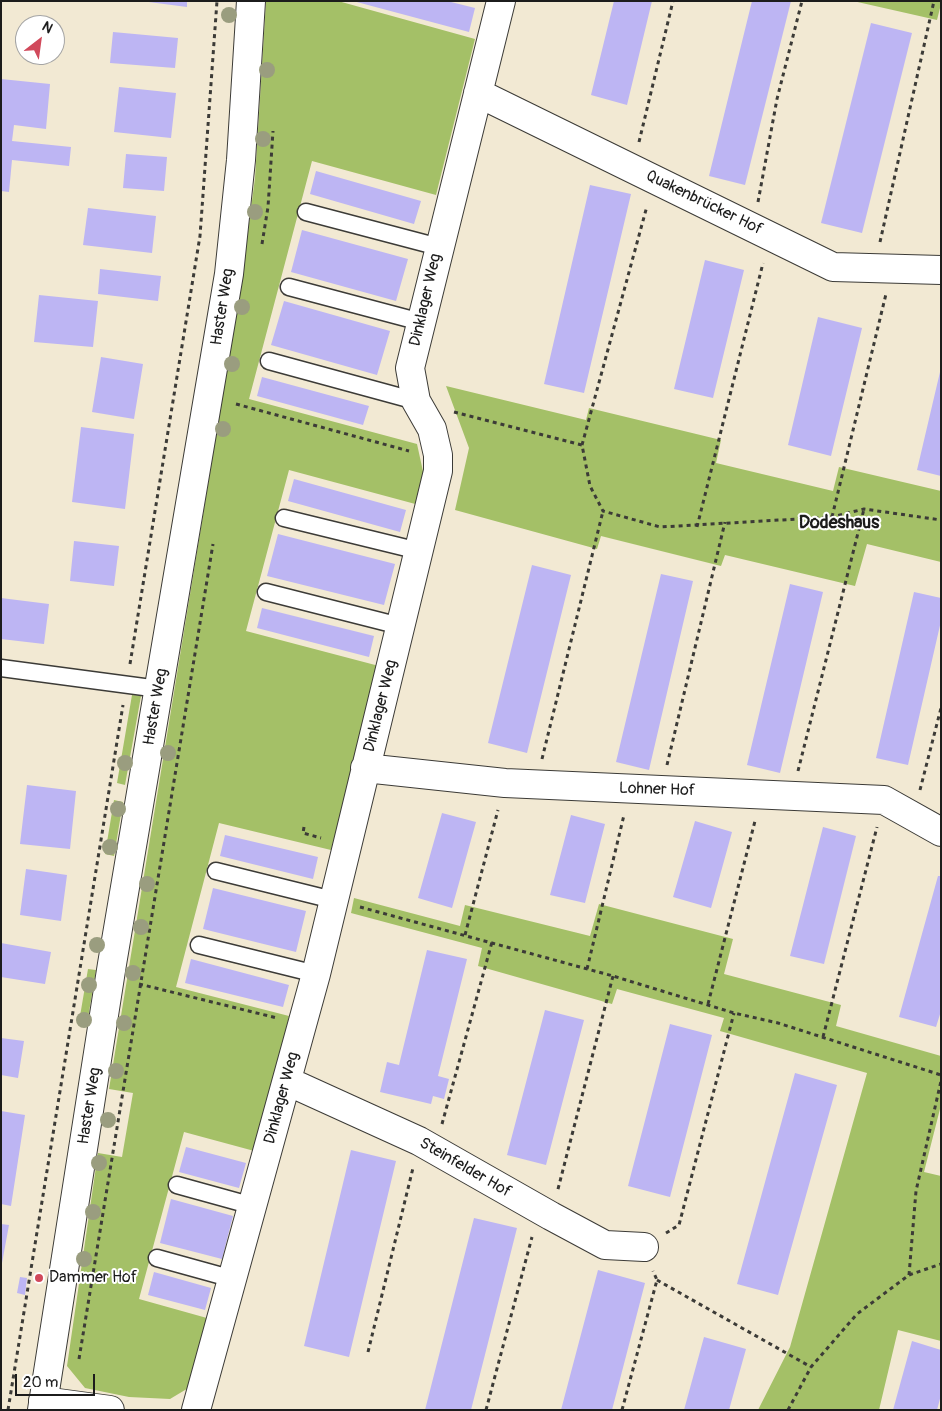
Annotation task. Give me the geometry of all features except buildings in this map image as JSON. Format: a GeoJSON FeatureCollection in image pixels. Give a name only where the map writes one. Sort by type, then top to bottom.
{"type":"FeatureCollection","features":[{"type":"Feature","properties":{"kind":"street","name":"Haster Weg"},"geometry":{"type":"LineString","coordinates":[[42,1405],[112,964],[229,274],[241,160],[251,1]]}},
{"type":"Feature","properties":{"kind":"street","name":"Dinklager Weg"},"geometry":{"type":"LineString","coordinates":[[196,1410],[254,1206],[316,974],[438,471],[438,455],[432,429],[416,402],[410,368],[502,1]]}},
{"type":"Feature","properties":{"kind":"street","name":"Quakenbrücker Hof"},"geometry":{"type":"LineString","coordinates":[[478,93],[762,231],[833,268],[941,270]]}},
{"type":"Feature","properties":{"kind":"street","name":"Lohner Hof"},"geometry":{"type":"LineString","coordinates":[[365,768],[505,783],[884,800],[941,832]]}},
{"type":"Feature","properties":{"kind":"street","name":"Steinfelder Hof"},"geometry":{"type":"LineString","coordinates":[[288,1081],[427,1146],[605,1245],[644,1247]]}},
{"type":"Feature","properties":{"kind":"street"},"geometry":{"type":"LineString","coordinates":[[42,1405],[110,1410]]}},
{"type":"Feature","properties":{"kind":"lane"},"geometry":{"type":"LineString","coordinates":[[306,212],[439,247]]}},
{"type":"Feature","properties":{"kind":"lane"},"geometry":{"type":"LineString","coordinates":[[288,287],[421,322]]}},
{"type":"Feature","properties":{"kind":"lane"},"geometry":{"type":"LineString","coordinates":[[269,361],[416,402]]}},
{"type":"Feature","properties":{"kind":"lane"},"geometry":{"type":"LineString","coordinates":[[284,518],[419,551]]}},
{"type":"Feature","properties":{"kind":"lane"},"geometry":{"type":"LineString","coordinates":[[266,592],[400,626]]}},
{"type":"Feature","properties":{"kind":"lane"},"geometry":{"type":"LineString","coordinates":[[1,668],[159,688]]}},
{"type":"Feature","properties":{"kind":"lane"},"geometry":{"type":"LineString","coordinates":[[216,872],[334,900]]}},
{"type":"Feature","properties":{"kind":"lane"},"geometry":{"type":"LineString","coordinates":[[199,945],[316,974]]}},
{"type":"Feature","properties":{"kind":"lane"},"geometry":{"type":"LineString","coordinates":[[177,1185],[254,1206]]}},
{"type":"Feature","properties":{"kind":"lane"},"geometry":{"type":"LineString","coordinates":[[157,1258],[233,1279]]}},
{"type":"Feature","properties":{"kind":"path"},"geometry":{"type":"LineString","coordinates":[[536,784],[603,511],[590,486],[582,446],[644,174],[673,1]]}},
{"type":"Feature","properties":{"kind":"path"},"geometry":{"type":"LineString","coordinates":[[697,526],[762,231],[777,99],[802,1]]}},
{"type":"Feature","properties":{"kind":"path"},"geometry":{"type":"LineString","coordinates":[[832,517],[883,269],[934,1]]}},
{"type":"Feature","properties":{"kind":"path"},"geometry":{"type":"LineString","coordinates":[[416,402],[582,446]]}},
{"type":"Feature","properties":{"kind":"path"},"geometry":{"type":"LineString","coordinates":[[236,404],[414,452],[438,455]]}},
{"type":"Feature","properties":{"kind":"path"},"geometry":{"type":"LineString","coordinates":[[603,511],[660,527],[832,517],[864,509],[941,520]]}},
{"type":"Feature","properties":{"kind":"path"},"geometry":{"type":"LineString","coordinates":[[792,796],[864,509]]}},
{"type":"Feature","properties":{"kind":"path"},"geometry":{"type":"LineString","coordinates":[[661,790],[725,522]]}},
{"type":"Feature","properties":{"kind":"path"},"geometry":{"type":"LineString","coordinates":[[914,816],[941,708]]}},
{"type":"Feature","properties":{"kind":"path"},"geometry":{"type":"LineString","coordinates":[[465,935],[505,783]]}},
{"type":"Feature","properties":{"kind":"path"},"geometry":{"type":"LineString","coordinates":[[587,969],[630,790]]}},
{"type":"Feature","properties":{"kind":"path"},"geometry":{"type":"LineString","coordinates":[[708,1004],[761,794]]}},
{"type":"Feature","properties":{"kind":"path"},"geometry":{"type":"LineString","coordinates":[[823,1037],[884,800]]}},
{"type":"Feature","properties":{"kind":"path"},"geometry":{"type":"LineString","coordinates":[[334,900],[613,976],[734,1013],[778,1023],[941,1075]]}},
{"type":"Feature","properties":{"kind":"path"},"geometry":{"type":"LineString","coordinates":[[368,1352],[427,1146],[492,942]]}},
{"type":"Feature","properties":{"kind":"path"},"geometry":{"type":"LineString","coordinates":[[486,1410],[613,976]]}},
{"type":"Feature","properties":{"kind":"path"},"geometry":{"type":"LineString","coordinates":[[141,985],[302,1024]]}},
{"type":"Feature","properties":{"kind":"path"},"geometry":{"type":"LineString","coordinates":[[622,1410],[657,1280],[644,1247],[679,1225],[734,1013]]}},
{"type":"Feature","properties":{"kind":"path"},"geometry":{"type":"LineString","coordinates":[[909,1275],[916,1191],[941,1081]]}},
{"type":"Feature","properties":{"kind":"path"},"geometry":{"type":"LineString","coordinates":[[788,1410],[812,1367],[857,1314],[909,1275],[941,1264]]}},
{"type":"Feature","properties":{"kind":"path"},"geometry":{"type":"LineString","coordinates":[[657,1280],[812,1367]]}},
{"type":"Feature","properties":{"kind":"green space"},"geometry":{"type":"Polygon","coordinates":[[[266,1],[338,1],[475,39],[436,195],[312,161],[249,399],[417,444],[424,476],[419,505],[289,470],[246,631],[379,666],[331,850],[219,823],[176,987],[289,1016],[258,1152],[184,1132],[139,1299],[214,1320],[195,1384],[170,1399],[129,1397],[85,1388],[67,1366],[98,1153],[122,1157],[133,1093],[109,1089],[242,277],[255,178],[266,1]]]}},
{"type":"Feature","properties":{"kind":"green space"},"geometry":{"type":"Polygon","coordinates":[[[853,1],[941,1],[941,4],[937,20],[853,1]]]}},
{"type":"Feature","properties":{"kind":"green space"},"geometry":{"type":"Polygon","coordinates":[[[446,386],[586,420],[589,408],[721,440],[716,463],[833,491],[839,467],[941,491],[941,562],[867,544],[855,586],[725,555],[721,566],[601,536],[597,549],[455,510],[469,448],[446,386]]]}},
{"type":"Feature","properties":{"kind":"green space"},"geometry":{"type":"Polygon","coordinates":[[[132,695],[141,696],[125,785],[117,783],[132,695]]]}},
{"type":"Feature","properties":{"kind":"green space"},"geometry":{"type":"Polygon","coordinates":[[[114,800],[123,802],[114,856],[105,854],[114,800]]]}},
{"type":"Feature","properties":{"kind":"green space"},"geometry":{"type":"Polygon","coordinates":[[[354,898],[460,926],[465,905],[590,936],[599,904],[733,939],[724,974],[841,1005],[836,1026],[941,1056],[941,1105],[924,1172],[941,1176],[941,1341],[898,1330],[879,1410],[758,1410],[790,1347],[867,1073],[720,1031],[724,1018],[617,989],[612,1004],[478,966],[482,948],[351,913],[354,898]]]}},
{"type":"Feature","properties":{"kind":"green space"},"geometry":{"type":"Polygon","coordinates":[[[88,969],[96,970],[87,1024],[79,1022],[88,969]]]}},
{"type":"Feature","properties":{"kind":"place","name":"Dammer Hof"},"geometry":{"type":"Point","coordinates":[39,1278]}},
{"type":"Feature","properties":{"kind":"district","name":"Dodeshaus"},"geometry":{"type":"Point","coordinates":[839,523]}}]}
